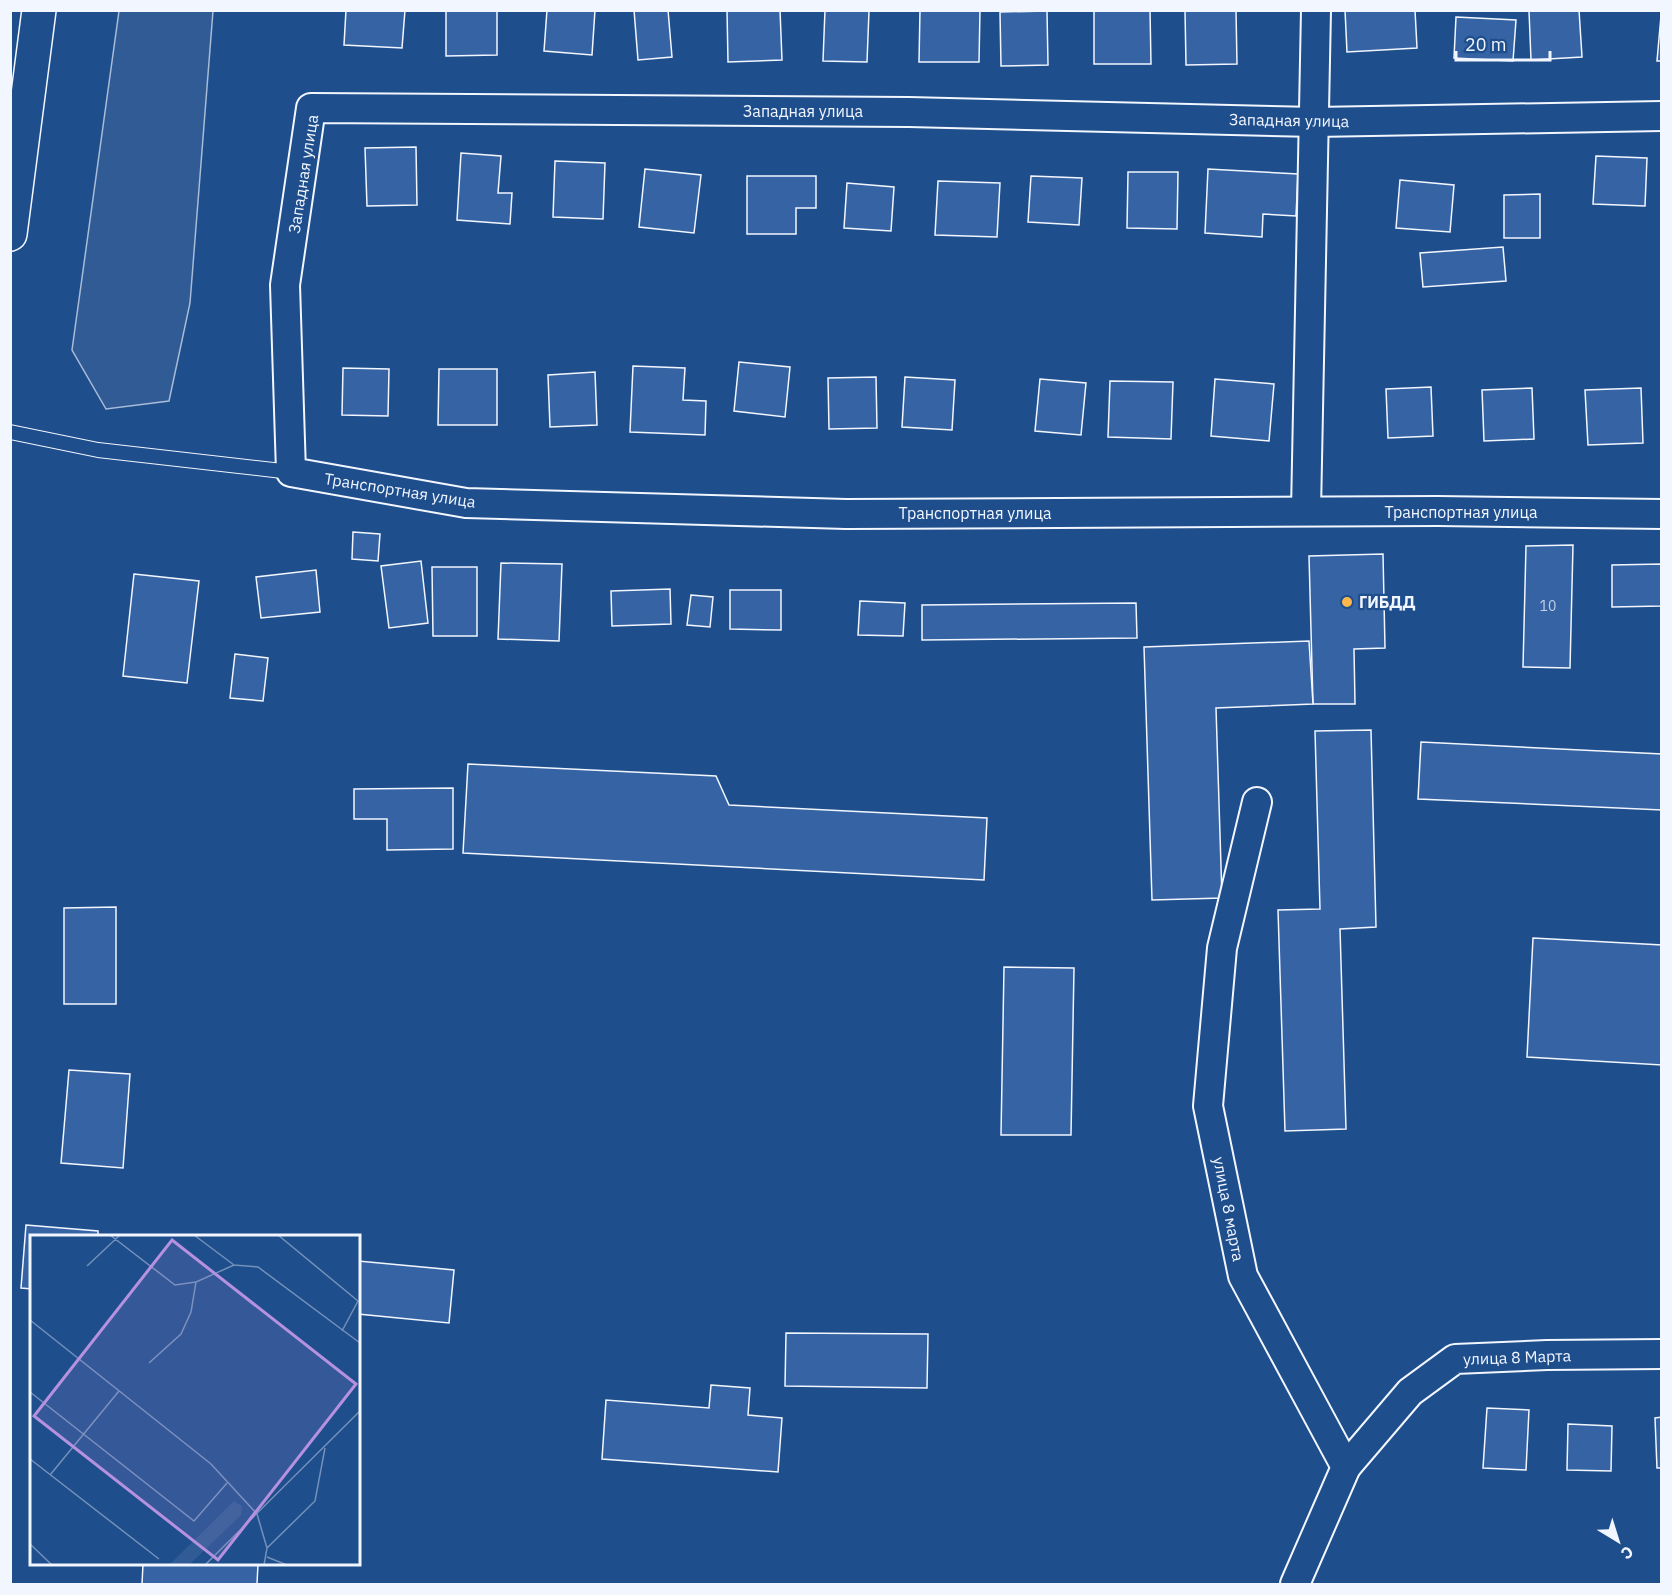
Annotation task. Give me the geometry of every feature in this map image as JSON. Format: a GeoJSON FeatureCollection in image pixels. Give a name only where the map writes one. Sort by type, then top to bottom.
{"type":"FeatureCollection","features":[{"type":"Feature","properties":{"kind":"main road"},"geometry":{"type":"LineString","coordinates":[[10,234],[39,10]]}},
{"type":"Feature","properties":{"kind":"street"},"geometry":{"type":"LineString","coordinates":[[1306,512],[1316,10]]}},
{"type":"Feature","properties":{"kind":"street","name":"Западная улица"},"geometry":{"type":"LineString","coordinates":[[291,472],[285,285],[311,108],[909,112],[1315,122],[1662,116]]}},
{"type":"Feature","properties":{"kind":"street","name":"Транспортная улица"},"geometry":{"type":"LineString","coordinates":[[291,472],[465,503],[846,514],[1306,512],[1662,514]]}},
{"type":"Feature","properties":{"kind":"street","name":"улица 8 марта"},"geometry":{"type":"LineString","coordinates":[[1257,802],[1222,948],[1208,1106],[1243,1276],[1346,1467]]}},
{"type":"Feature","properties":{"kind":"street","name":"улица 8 Марта"},"geometry":{"type":"LineString","coordinates":[[1346,1467],[1410,1392],[1455,1359],[1662,1354]]}},
{"type":"Feature","properties":{"kind":"street"},"geometry":{"type":"LineString","coordinates":[[1295,1584],[1346,1467]]}},
{"type":"Feature","properties":{"kind":"lane"},"geometry":{"type":"LineString","coordinates":[[10,432],[98,450],[291,472]]}},
{"type":"Feature","properties":{"kind":"shaded area"},"geometry":{"type":"Polygon","coordinates":[[[119,11],[213,11],[190,303],[169,401],[106,409],[72,350],[119,11]]]}},
{"type":"Feature","properties":{"kind":"building"},"geometry":{"type":"Polygon","coordinates":[[[346,10],[405,10],[402,48],[344,45],[346,10]]]}},
{"type":"Feature","properties":{"kind":"building"},"geometry":{"type":"Polygon","coordinates":[[[446,10],[497,10],[497,55],[446,56],[446,10]]]}},
{"type":"Feature","properties":{"kind":"building"},"geometry":{"type":"Polygon","coordinates":[[[547,10],[595,10],[592,55],[544,51],[547,10]]]}},
{"type":"Feature","properties":{"kind":"building"},"geometry":{"type":"Polygon","coordinates":[[[634,10],[668,10],[672,57],[638,60],[634,10]]]}},
{"type":"Feature","properties":{"kind":"building"},"geometry":{"type":"Polygon","coordinates":[[[727,10],[780,10],[782,60],[728,62],[727,10]]]}},
{"type":"Feature","properties":{"kind":"building"},"geometry":{"type":"Polygon","coordinates":[[[825,10],[869,11],[867,62],[823,61],[825,10]]]}},
{"type":"Feature","properties":{"kind":"building"},"geometry":{"type":"Polygon","coordinates":[[[920,10],[980,10],[979,62],[919,62],[920,10]]]}},
{"type":"Feature","properties":{"kind":"building"},"geometry":{"type":"Polygon","coordinates":[[[1094,10],[1150,10],[1151,64],[1094,64],[1094,10]]]}},
{"type":"Feature","properties":{"kind":"building"},"geometry":{"type":"Polygon","coordinates":[[[1185,10],[1236,10],[1237,64],[1186,65],[1185,10]]]}},
{"type":"Feature","properties":{"kind":"building"},"geometry":{"type":"Polygon","coordinates":[[[1345,10],[1415,10],[1417,48],[1347,52],[1345,10]]]}},
{"type":"Feature","properties":{"kind":"building"},"geometry":{"type":"Polygon","coordinates":[[[1579,10],[1582,57],[1531,60],[1529,11],[1579,10]]]}},
{"type":"Feature","properties":{"kind":"building"},"geometry":{"type":"Polygon","coordinates":[[[1047,11],[1048,65],[1001,66],[1000,12],[1047,11]]]}},
{"type":"Feature","properties":{"kind":"building"},"geometry":{"type":"Polygon","coordinates":[[[1661,16],[1662,61],[1657,61],[1661,16]]]}},
{"type":"Feature","properties":{"kind":"building"},"geometry":{"type":"Polygon","coordinates":[[[1456,17],[1516,20],[1513,61],[1454,58],[1456,17]]]}},
{"type":"Feature","properties":{"kind":"building"},"geometry":{"type":"Polygon","coordinates":[[[416,147],[417,205],[367,206],[365,148],[416,147]]]}},
{"type":"Feature","properties":{"kind":"building"},"geometry":{"type":"Polygon","coordinates":[[[461,153],[501,156],[498,193],[512,193],[510,224],[457,220],[461,153]]]}},
{"type":"Feature","properties":{"kind":"building"},"geometry":{"type":"Polygon","coordinates":[[[1596,156],[1647,158],[1645,206],[1593,204],[1596,156]]]}},
{"type":"Feature","properties":{"kind":"building"},"geometry":{"type":"Polygon","coordinates":[[[555,161],[605,163],[603,219],[553,217],[555,161]]]}},
{"type":"Feature","properties":{"kind":"building"},"geometry":{"type":"Polygon","coordinates":[[[645,169],[701,175],[694,233],[639,227],[645,169]]]}},
{"type":"Feature","properties":{"kind":"building"},"geometry":{"type":"Polygon","coordinates":[[[1208,169],[1298,174],[1296,216],[1263,214],[1262,237],[1205,233],[1208,169]]]}},
{"type":"Feature","properties":{"kind":"building"},"geometry":{"type":"Polygon","coordinates":[[[1128,172],[1178,172],[1177,229],[1127,228],[1128,172]]]}},
{"type":"Feature","properties":{"kind":"building"},"geometry":{"type":"Polygon","coordinates":[[[747,176],[816,176],[816,208],[796,208],[796,234],[747,234],[747,176]]]}},
{"type":"Feature","properties":{"kind":"building"},"geometry":{"type":"Polygon","coordinates":[[[1031,176],[1082,178],[1079,225],[1028,222],[1031,176]]]}},
{"type":"Feature","properties":{"kind":"building"},"geometry":{"type":"Polygon","coordinates":[[[1400,180],[1454,185],[1450,232],[1396,228],[1400,180]]]}},
{"type":"Feature","properties":{"kind":"building"},"geometry":{"type":"Polygon","coordinates":[[[938,181],[1000,183],[997,237],[935,235],[938,181]]]}},
{"type":"Feature","properties":{"kind":"building"},"geometry":{"type":"Polygon","coordinates":[[[847,183],[894,187],[891,231],[844,228],[847,183]]]}},
{"type":"Feature","properties":{"kind":"building"},"geometry":{"type":"Polygon","coordinates":[[[1540,194],[1540,238],[1504,238],[1504,195],[1540,194]]]}},
{"type":"Feature","properties":{"kind":"building"},"geometry":{"type":"Polygon","coordinates":[[[1503,247],[1506,281],[1423,287],[1420,253],[1503,247]]]}},
{"type":"Feature","properties":{"kind":"building"},"geometry":{"type":"Polygon","coordinates":[[[739,362],[790,367],[785,417],[734,411],[739,362]]]}},
{"type":"Feature","properties":{"kind":"building"},"geometry":{"type":"Polygon","coordinates":[[[633,366],[685,368],[683,400],[706,401],[705,435],[630,432],[633,366]]]}},
{"type":"Feature","properties":{"kind":"building"},"geometry":{"type":"Polygon","coordinates":[[[343,368],[389,369],[388,416],[342,415],[343,368]]]}},
{"type":"Feature","properties":{"kind":"building"},"geometry":{"type":"Polygon","coordinates":[[[439,369],[497,369],[497,425],[438,425],[439,369]]]}},
{"type":"Feature","properties":{"kind":"building"},"geometry":{"type":"Polygon","coordinates":[[[595,372],[597,425],[550,427],[548,375],[595,372]]]}},
{"type":"Feature","properties":{"kind":"building"},"geometry":{"type":"Polygon","coordinates":[[[876,377],[877,428],[829,429],[828,378],[876,377]]]}},
{"type":"Feature","properties":{"kind":"building"},"geometry":{"type":"Polygon","coordinates":[[[905,377],[955,380],[952,430],[902,427],[905,377]]]}},
{"type":"Feature","properties":{"kind":"building"},"geometry":{"type":"Polygon","coordinates":[[[1040,379],[1086,383],[1081,435],[1035,431],[1040,379]]]}},
{"type":"Feature","properties":{"kind":"building"},"geometry":{"type":"Polygon","coordinates":[[[1215,379],[1274,384],[1269,441],[1211,436],[1215,379]]]}},
{"type":"Feature","properties":{"kind":"building"},"geometry":{"type":"Polygon","coordinates":[[[1110,381],[1173,382],[1171,439],[1108,437],[1110,381]]]}},
{"type":"Feature","properties":{"kind":"building"},"geometry":{"type":"Polygon","coordinates":[[[1431,387],[1433,436],[1388,438],[1386,389],[1431,387]]]}},
{"type":"Feature","properties":{"kind":"building"},"geometry":{"type":"Polygon","coordinates":[[[1532,388],[1534,439],[1484,441],[1482,390],[1532,388]]]}},
{"type":"Feature","properties":{"kind":"building"},"geometry":{"type":"Polygon","coordinates":[[[1641,388],[1643,443],[1588,445],[1585,390],[1641,388]]]}},
{"type":"Feature","properties":{"kind":"building"},"geometry":{"type":"Polygon","coordinates":[[[353,532],[380,534],[378,561],[352,559],[353,532]]]}},
{"type":"Feature","properties":{"kind":"building"},"geometry":{"type":"Polygon","coordinates":[[[1573,545],[1570,668],[1523,667],[1526,546],[1573,545]]]}},
{"type":"Feature","properties":{"kind":"building","name":"ГИБДД"},"geometry":{"type":"Polygon","coordinates":[[[1383,554],[1385,648],[1354,649],[1355,704],[1313,704],[1309,556],[1383,554]]]}},
{"type":"Feature","properties":{"kind":"building"},"geometry":{"type":"Polygon","coordinates":[[[421,561],[428,623],[389,628],[381,566],[421,561]]]}},
{"type":"Feature","properties":{"kind":"building"},"geometry":{"type":"Polygon","coordinates":[[[501,563],[562,564],[559,641],[498,639],[501,563]]]}},
{"type":"Feature","properties":{"kind":"building"},"geometry":{"type":"Polygon","coordinates":[[[1662,564],[1662,606],[1612,607],[1612,565],[1662,564]]]}},
{"type":"Feature","properties":{"kind":"building"},"geometry":{"type":"Polygon","coordinates":[[[432,567],[477,567],[477,636],[433,636],[432,567]]]}},
{"type":"Feature","properties":{"kind":"building"},"geometry":{"type":"Polygon","coordinates":[[[316,570],[320,612],[261,618],[256,577],[316,570]]]}},
{"type":"Feature","properties":{"kind":"building"},"geometry":{"type":"Polygon","coordinates":[[[134,574],[199,581],[187,683],[123,676],[134,574]]]}},
{"type":"Feature","properties":{"kind":"building"},"geometry":{"type":"Polygon","coordinates":[[[670,589],[671,624],[612,626],[611,591],[670,589]]]}},
{"type":"Feature","properties":{"kind":"building"},"geometry":{"type":"Polygon","coordinates":[[[730,590],[781,590],[781,630],[730,629],[730,590]]]}},
{"type":"Feature","properties":{"kind":"building"},"geometry":{"type":"Polygon","coordinates":[[[691,595],[713,597],[710,627],[687,625],[691,595]]]}},
{"type":"Feature","properties":{"kind":"building"},"geometry":{"type":"Polygon","coordinates":[[[860,601],[905,603],[903,636],[858,635],[860,601]]]}},
{"type":"Feature","properties":{"kind":"building"},"geometry":{"type":"Polygon","coordinates":[[[1136,603],[1137,638],[922,640],[922,605],[1136,603]]]}},
{"type":"Feature","properties":{"kind":"building"},"geometry":{"type":"Polygon","coordinates":[[[1309,641],[1313,704],[1216,708],[1222,898],[1152,900],[1144,647],[1309,641]]]}},
{"type":"Feature","properties":{"kind":"building"},"geometry":{"type":"Polygon","coordinates":[[[235,654],[268,658],[263,701],[230,698],[235,654]]]}},
{"type":"Feature","properties":{"kind":"building"},"geometry":{"type":"Polygon","coordinates":[[[1371,730],[1376,927],[1340,929],[1346,1129],[1285,1131],[1278,910],[1320,909],[1315,731],[1371,730]]]}},
{"type":"Feature","properties":{"kind":"building"},"geometry":{"type":"Polygon","coordinates":[[[1421,742],[1662,754],[1662,810],[1418,799],[1421,742]]]}},
{"type":"Feature","properties":{"kind":"building"},"geometry":{"type":"Polygon","coordinates":[[[468,764],[716,776],[729,805],[987,818],[984,880],[463,853],[468,764]]]}},
{"type":"Feature","properties":{"kind":"building"},"geometry":{"type":"Polygon","coordinates":[[[453,788],[453,849],[387,850],[387,819],[354,819],[354,789],[453,788]]]}},
{"type":"Feature","properties":{"kind":"building"},"geometry":{"type":"Polygon","coordinates":[[[116,907],[116,1004],[64,1004],[64,908],[116,907]]]}},
{"type":"Feature","properties":{"kind":"building"},"geometry":{"type":"Polygon","coordinates":[[[1533,938],[1662,945],[1662,1065],[1527,1057],[1533,938]]]}},
{"type":"Feature","properties":{"kind":"building"},"geometry":{"type":"Polygon","coordinates":[[[1004,967],[1074,968],[1071,1135],[1001,1135],[1004,967]]]}},
{"type":"Feature","properties":{"kind":"building"},"geometry":{"type":"Polygon","coordinates":[[[69,1070],[130,1074],[123,1168],[61,1163],[69,1070]]]}},
{"type":"Feature","properties":{"kind":"building"},"geometry":{"type":"Polygon","coordinates":[[[26,1225],[98,1231],[98,1235],[30,1235],[30,1289],[21,1288],[26,1225]]]}},
{"type":"Feature","properties":{"kind":"building"},"geometry":{"type":"Polygon","coordinates":[[[360,1261],[454,1270],[449,1323],[360,1314],[360,1261]]]}},
{"type":"Feature","properties":{"kind":"building"},"geometry":{"type":"Polygon","coordinates":[[[786,1333],[928,1334],[927,1388],[785,1386],[786,1333]]]}},
{"type":"Feature","properties":{"kind":"building"},"geometry":{"type":"Polygon","coordinates":[[[711,1385],[750,1388],[748,1415],[782,1418],[778,1472],[602,1459],[606,1400],[709,1408],[711,1385]]]}},
{"type":"Feature","properties":{"kind":"building"},"geometry":{"type":"Polygon","coordinates":[[[1487,1408],[1529,1410],[1526,1470],[1483,1468],[1487,1408]]]}},
{"type":"Feature","properties":{"kind":"building"},"geometry":{"type":"Polygon","coordinates":[[[1662,1417],[1662,1468],[1657,1468],[1655,1418],[1662,1417]]]}},
{"type":"Feature","properties":{"kind":"building"},"geometry":{"type":"Polygon","coordinates":[[[1568,1424],[1612,1426],[1611,1471],[1567,1470],[1568,1424]]]}},
{"type":"Feature","properties":{"kind":"building"},"geometry":{"type":"Polygon","coordinates":[[[143,1565],[258,1565],[257,1584],[142,1584],[143,1565]]]}},
{"type":"Feature","properties":{"kind":"place","name":"ГИБДД"},"geometry":{"type":"Point","coordinates":[1347,602]}}]}
